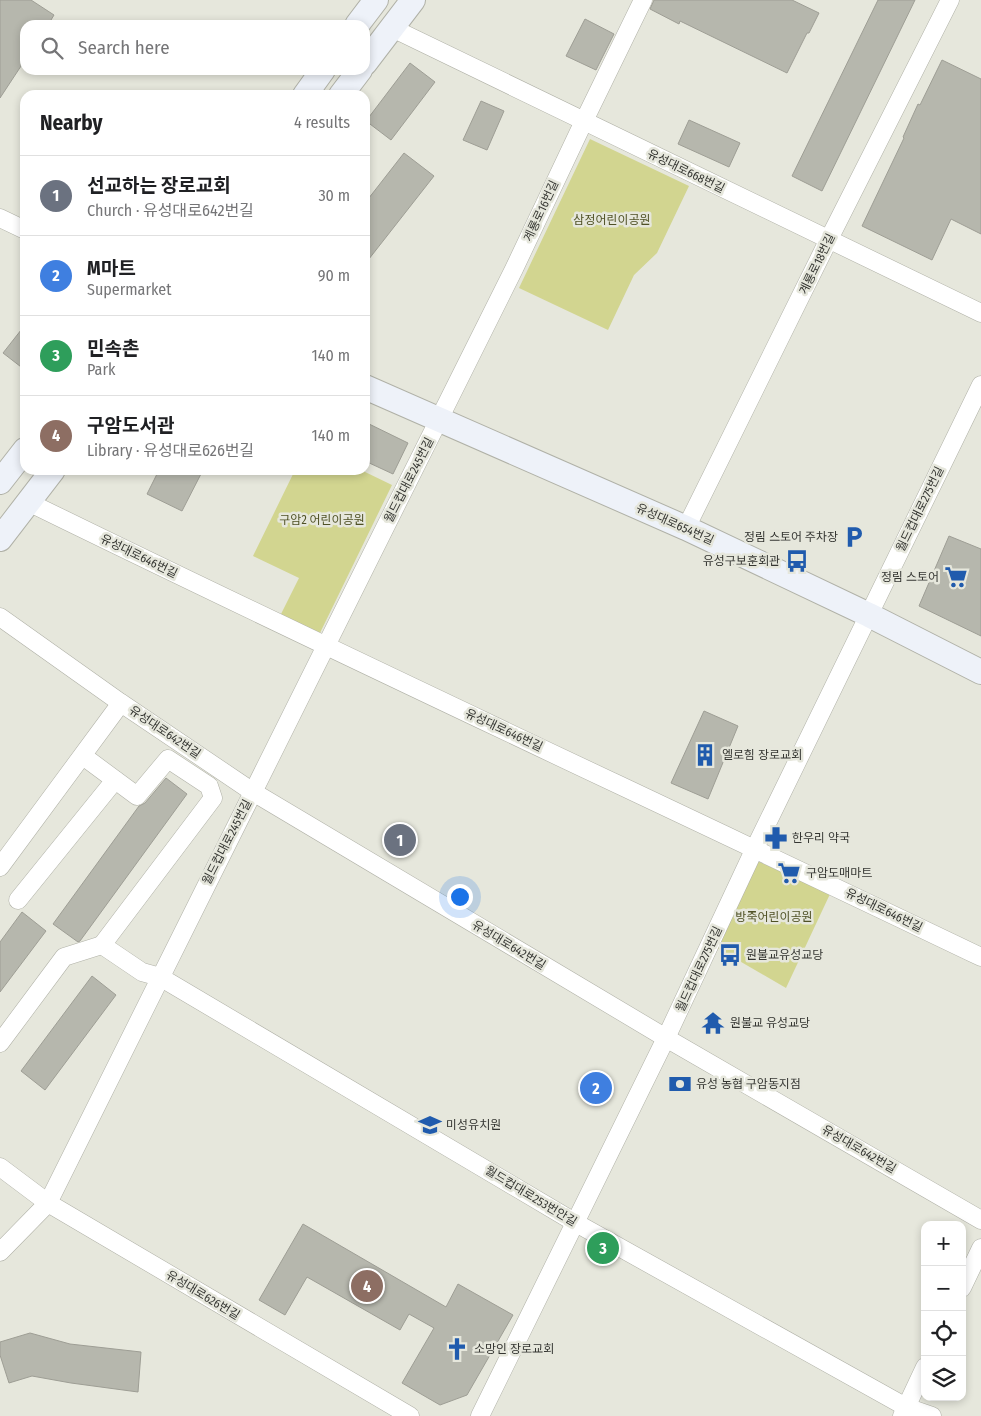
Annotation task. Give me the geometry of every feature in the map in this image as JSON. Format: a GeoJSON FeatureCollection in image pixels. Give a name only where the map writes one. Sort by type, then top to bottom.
{"type":"FeatureCollection","features":[{"type":"Feature","properties":{"kind":"street"},"geometry":{"type":"LineString","coordinates":[[361,20],[376,0]]}},
{"type":"Feature","properties":{"kind":"street"},"geometry":{"type":"LineString","coordinates":[[370,57],[413,0]]}},
{"type":"Feature","properties":{"kind":"street","name":"계룡로16번길"},"geometry":{"type":"LineString","coordinates":[[439,420],[514,269],[642,0]]}},
{"type":"Feature","properties":{"kind":"street","name":"계룡로18번길"},"geometry":{"type":"LineString","coordinates":[[686,528],[950,0]]}},
{"type":"Feature","properties":{"kind":"street","name":"유성대로668번길"},"geometry":{"type":"LineString","coordinates":[[392,28],[981,313]]}},
{"type":"Feature","properties":{"kind":"street"},"geometry":{"type":"LineString","coordinates":[[309,90],[319,75]]}},
{"type":"Feature","properties":{"kind":"street"},"geometry":{"type":"LineString","coordinates":[[345,90],[356,75]]}},
{"type":"Feature","properties":{"kind":"street"},"geometry":{"type":"LineString","coordinates":[[0,218],[20,228]]}},
{"type":"Feature","properties":{"kind":"street","name":"월드컵대로275번길"},"geometry":{"type":"LineString","coordinates":[[480,1416],[666,1038],[755,848],[981,386]]}},
{"type":"Feature","properties":{"kind":"street","name":"유성대로654번길"},"geometry":{"type":"LineString","coordinates":[[370,389],[686,528],[869,615],[981,672]]}},
{"type":"Feature","properties":{"kind":"street","name":"월드컵대로245번길"},"geometry":{"type":"LineString","coordinates":[[0,1252],[48,1203],[439,420]]}},
{"type":"Feature","properties":{"kind":"street"},"geometry":{"type":"LineString","coordinates":[[0,482],[20,456]]}},
{"type":"Feature","properties":{"kind":"street"},"geometry":{"type":"LineString","coordinates":[[0,539],[49,475]]}},
{"type":"Feature","properties":{"kind":"street","name":"유성대로646번길"},"geometry":{"type":"LineString","coordinates":[[28,502],[326,646],[755,848],[981,957]]}},
{"type":"Feature","properties":{"kind":"street","name":"유성대로642번길"},"geometry":{"type":"LineString","coordinates":[[0,617],[253,792],[666,1038],[981,1220]]}},
{"type":"Feature","properties":{"kind":"street"},"geometry":{"type":"LineString","coordinates":[[0,866],[122,703]]}},
{"type":"Feature","properties":{"kind":"street"},"geometry":{"type":"LineString","coordinates":[[0,1043],[64,957],[102,945],[213,798],[209,786],[168,759],[137,796],[82,756]]}},
{"type":"Feature","properties":{"kind":"street"},"geometry":{"type":"LineString","coordinates":[[18,900],[115,780]]}},
{"type":"Feature","properties":{"kind":"street","name":"월드컵대로253번안길"},"geometry":{"type":"LineString","coordinates":[[102,945],[142,972],[160,976],[576,1223],[904,1411],[932,1416]]}},
{"type":"Feature","properties":{"kind":"street","name":"유성대로626번길"},"geometry":{"type":"LineString","coordinates":[[0,1167],[48,1203],[410,1416]]}},
{"type":"Feature","properties":{"kind":"street"},"geometry":{"type":"LineString","coordinates":[[966,1280],[981,1248]]}},
{"type":"Feature","properties":{"kind":"street"},"geometry":{"type":"LineString","coordinates":[[904,1411],[921,1375]]}},
{"type":"Feature","properties":{"kind":"green space","name":"삼정어린이공원"},"geometry":{"type":"Polygon","coordinates":[[[590,139],[689,186],[657,253],[634,275],[608,330],[519,288],[590,139]]]}},
{"type":"Feature","properties":{"kind":"green space","name":"구암2 어린이공원"},"geometry":{"type":"Polygon","coordinates":[[[370,474],[392,485],[319,635],[280,616],[299,578],[253,556],[293,475],[370,474]]]}},
{"type":"Feature","properties":{"kind":"green space","name":"방죽어린이공원"},"geometry":{"type":"Polygon","coordinates":[[[753,859],[830,894],[786,988],[717,948],[753,859]]]}},
{"type":"Feature","properties":{"kind":"building"},"geometry":{"type":"Polygon","coordinates":[[[0,0],[31,0],[54,15],[51,20],[20,20],[20,68],[0,98],[0,0]]]}},
{"type":"Feature","properties":{"kind":"building"},"geometry":{"type":"Polygon","coordinates":[[[654,0],[792,0],[819,13],[787,73],[680,21],[679,24],[650,9],[654,0]]]}},
{"type":"Feature","properties":{"kind":"building"},"geometry":{"type":"Polygon","coordinates":[[[878,0],[915,0],[822,191],[792,176],[878,0]]]}},
{"type":"Feature","properties":{"kind":"building"},"geometry":{"type":"Polygon","coordinates":[[[585,19],[614,34],[596,70],[566,56],[585,19]]]}},
{"type":"Feature","properties":{"kind":"building"},"geometry":{"type":"Polygon","coordinates":[[[942,60],[981,79],[981,234],[951,219],[932,260],[862,226],[918,104],[920,105],[942,60]]]}},
{"type":"Feature","properties":{"kind":"building"},"geometry":{"type":"Polygon","coordinates":[[[410,63],[435,82],[391,140],[370,124],[370,116],[410,63]]]}},
{"type":"Feature","properties":{"kind":"building"},"geometry":{"type":"Polygon","coordinates":[[[481,101],[504,111],[487,150],[463,140],[481,101]]]}},
{"type":"Feature","properties":{"kind":"building"},"geometry":{"type":"Polygon","coordinates":[[[689,120],[740,143],[729,167],[678,144],[689,120]]]}},
{"type":"Feature","properties":{"kind":"building"},"geometry":{"type":"Polygon","coordinates":[[[404,153],[434,176],[370,258],[370,197],[404,153]]]}},
{"type":"Feature","properties":{"kind":"building"},"geometry":{"type":"Polygon","coordinates":[[[20,331],[20,366],[3,353],[20,331]]]}},
{"type":"Feature","properties":{"kind":"building"},"geometry":{"type":"Polygon","coordinates":[[[370,424],[408,443],[393,474],[370,463],[370,424]]]}},
{"type":"Feature","properties":{"kind":"building"},"geometry":{"type":"Polygon","coordinates":[[[156,475],[200,475],[182,511],[147,494],[156,475]]]}},
{"type":"Feature","properties":{"kind":"building","name":"정림 스토어"},"geometry":{"type":"Polygon","coordinates":[[[949,536],[981,549],[981,636],[919,606],[949,536]]]}},
{"type":"Feature","properties":{"kind":"building","name":"엘로힘 장로교회"},"geometry":{"type":"Polygon","coordinates":[[[704,711],[738,726],[708,799],[671,783],[704,711]]]}},
{"type":"Feature","properties":{"kind":"building"},"geometry":{"type":"Polygon","coordinates":[[[166,778],[187,794],[78,942],[53,924],[139,806],[145,803],[166,778]]]}},
{"type":"Feature","properties":{"kind":"building"},"geometry":{"type":"Polygon","coordinates":[[[22,912],[46,931],[0,992],[0,942],[22,912]]]}},
{"type":"Feature","properties":{"kind":"building"},"geometry":{"type":"Polygon","coordinates":[[[92,976],[116,995],[45,1090],[21,1071],[92,976]]]}},
{"type":"Feature","properties":{"kind":"building"},"geometry":{"type":"Polygon","coordinates":[[[303,1224],[446,1307],[458,1284],[513,1315],[467,1395],[440,1405],[402,1383],[434,1328],[409,1314],[400,1330],[307,1277],[285,1315],[259,1300],[303,1224]]]}},
{"type":"Feature","properties":{"kind":"building"},"geometry":{"type":"Polygon","coordinates":[[[30,1333],[70,1344],[141,1352],[138,1392],[32,1376],[9,1383],[0,1355],[0,1342],[30,1333]]]}},
{"type":"Feature","properties":{"kind":"place","name":"정림 스토어 주차장"},"geometry":{"type":"Point","coordinates":[854,537]}},
{"type":"Feature","properties":{"kind":"place","name":"유성구보훈회관"},"geometry":{"type":"Point","coordinates":[797,561]}},
{"type":"Feature","properties":{"kind":"place","name":"정림 스토어"},"geometry":{"type":"Point","coordinates":[956,577]}},
{"type":"Feature","properties":{"kind":"place","name":"엘로힘 장로교회"},"geometry":{"type":"Point","coordinates":[705,755]}},
{"type":"Feature","properties":{"kind":"place","name":"한우리 약국"},"geometry":{"type":"Point","coordinates":[776,838]}},
{"type":"Feature","properties":{"kind":"place","name":"선교하는 장로교회"},"geometry":{"type":"Point","coordinates":[400,840]}},
{"type":"Feature","properties":{"kind":"place","name":"구암도매마트"},"geometry":{"type":"Point","coordinates":[789,873]}},
{"type":"Feature","properties":{"kind":"place","name":"원불교유성교당"},"geometry":{"type":"Point","coordinates":[730,955]}},
{"type":"Feature","properties":{"kind":"place","name":"원불교 유성교당"},"geometry":{"type":"Point","coordinates":[713,1023]}},
{"type":"Feature","properties":{"kind":"place","name":"유성 농협 구암동지점"},"geometry":{"type":"Point","coordinates":[680,1084]}},
{"type":"Feature","properties":{"kind":"place","name":"M마트"},"geometry":{"type":"Point","coordinates":[596,1088]}},
{"type":"Feature","properties":{"kind":"place","name":"미성유치원"},"geometry":{"type":"Point","coordinates":[430,1125]}},
{"type":"Feature","properties":{"kind":"place","name":"민속촌"},"geometry":{"type":"Point","coordinates":[603,1248]}},
{"type":"Feature","properties":{"kind":"place","name":"구암도서관"},"geometry":{"type":"Point","coordinates":[367,1286]}},
{"type":"Feature","properties":{"kind":"place","name":"소망인 장로교회"},"geometry":{"type":"Point","coordinates":[457,1349]}}]}
